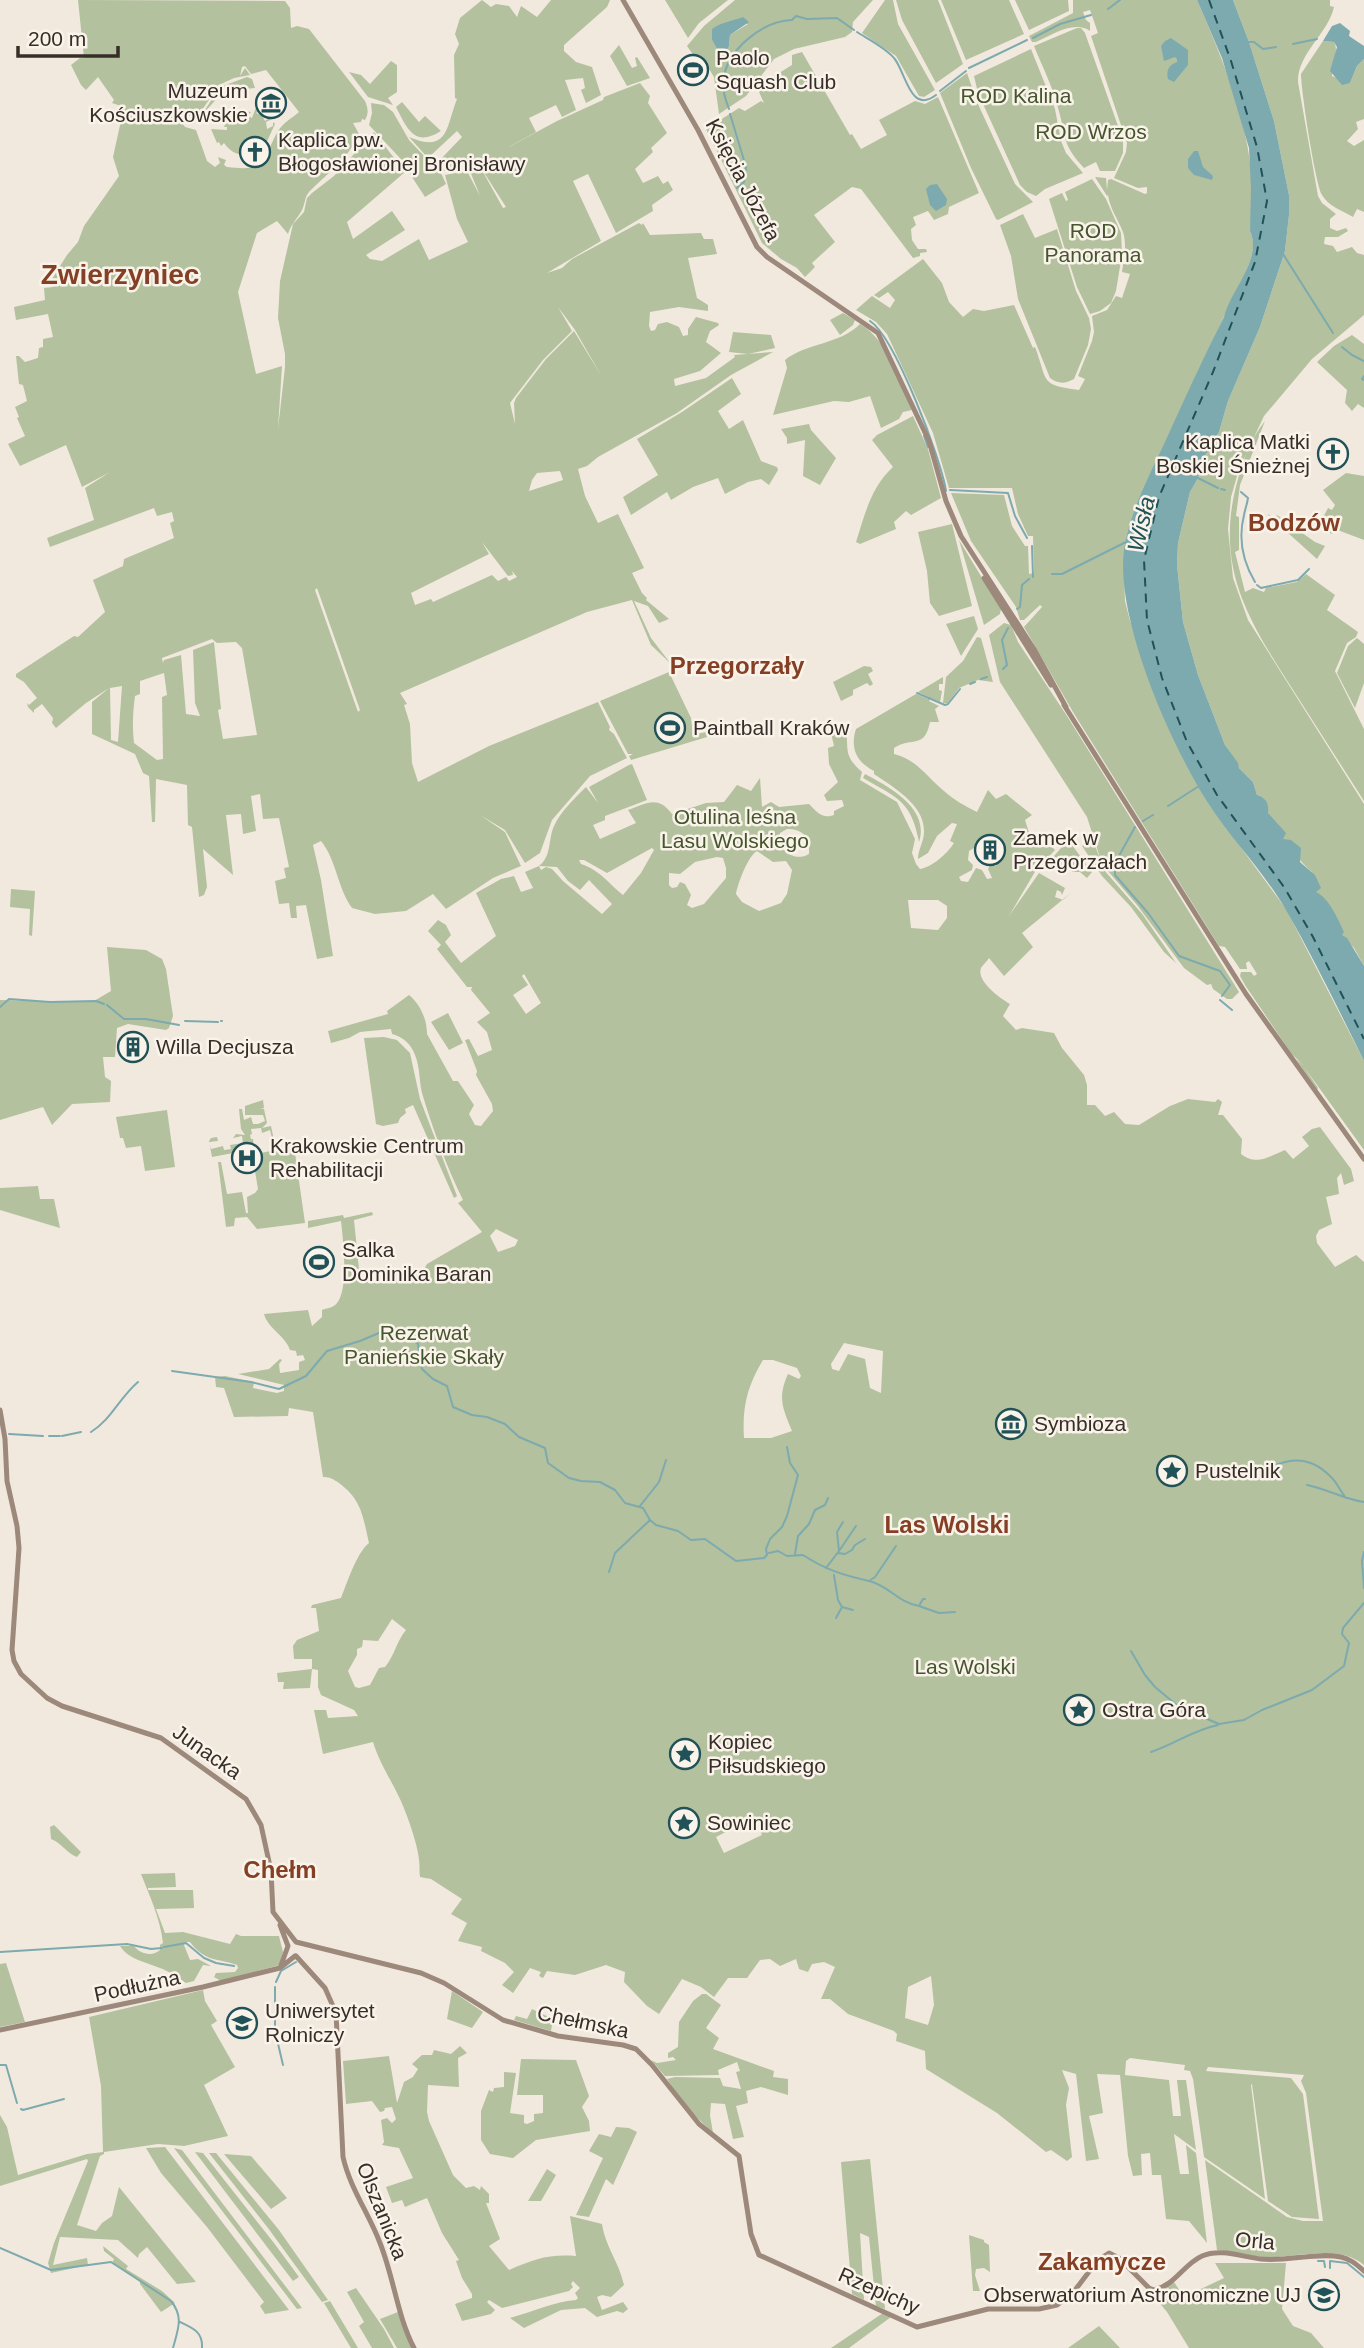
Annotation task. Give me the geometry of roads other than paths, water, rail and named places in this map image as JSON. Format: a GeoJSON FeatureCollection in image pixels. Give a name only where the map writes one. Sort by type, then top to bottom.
{"type":"FeatureCollection","features":[{"type":"Feature","properties":{"kind":"street","name":"Księcia Józefa"},"geometry":{"type":"LineString","coordinates":[[623,0],[699,132],[757,247],[767,257],[878,333],[929,442],[956,526],[1006,615],[1066,707]]}},
{"type":"Feature","properties":{"kind":"street","name":"Księcia Józefa"},"geometry":{"type":"LineString","coordinates":[[978,566],[1015,620],[1066,707]]}},
{"type":"Feature","properties":{"kind":"street"},"geometry":{"type":"LineString","coordinates":[[1066,707],[1246,994],[1364,1159]]}},
{"type":"Feature","properties":{"kind":"street","name":"Junacka"},"geometry":{"type":"LineString","coordinates":[[0,1410],[5,1439],[7,1481],[19,1548],[13,1657],[25,1680],[50,1700],[72,1710],[161,1738],[248,1802],[257,1816],[271,1871],[272,1909],[279,1922]]}},
{"type":"Feature","properties":{"kind":"street"},"geometry":{"type":"LineString","coordinates":[[279,1922],[296,1942],[298,1954]]}},
{"type":"Feature","properties":{"kind":"street"},"geometry":{"type":"LineString","coordinates":[[279,1922],[290,1954],[298,1954],[307,1944]]}},
{"type":"Feature","properties":{"kind":"street"},"geometry":{"type":"LineString","coordinates":[[280,1968],[288,1947],[296,1942]]}},
{"type":"Feature","properties":{"kind":"street","name":"Chełmska"},"geometry":{"type":"LineString","coordinates":[[296,1942],[421,1973],[444,1983],[503,2020],[550,2034],[617,2043],[636,2049],[652,2064],[699,2124],[739,2156]]}},
{"type":"Feature","properties":{"kind":"street","name":"Olszanicka"},"geometry":{"type":"LineString","coordinates":[[298,1954],[325,1988],[336,2013],[341,2142],[346,2168],[380,2241],[414,2348]]}},
{"type":"Feature","properties":{"kind":"street","name":"Podłużna"},"geometry":{"type":"LineString","coordinates":[[0,2030],[139,2002],[280,1968],[298,1954]]}},
{"type":"Feature","properties":{"kind":"street","name":"Rzepichy"},"geometry":{"type":"LineString","coordinates":[[739,2156],[751,2234],[759,2255],[917,2327],[988,2309],[1039,2309],[1057,2305],[1072,2294],[1098,2260],[1109,2253],[1119,2258],[1151,2290]]}},
{"type":"Feature","properties":{"kind":"street","name":"Orla"},"geometry":{"type":"LineString","coordinates":[[1151,2290],[1162,2288],[1195,2259],[1210,2253],[1262,2259],[1336,2257],[1349,2260],[1364,2272]]}},
{"type":"Feature","properties":{"kind":"water","name":"Wisła"},"geometry":{"type":"Polygon","coordinates":[[[1197,0],[1233,0],[1274,121],[1289,195],[1289,215],[1285,251],[1260,327],[1228,401],[1219,432],[1202,461],[1198,478],[1190,492],[1178,543],[1177,565],[1183,622],[1198,675],[1225,745],[1239,768],[1253,782],[1257,795],[1266,801],[1268,813],[1286,833],[1283,839],[1291,840],[1301,848],[1300,862],[1315,875],[1321,888],[1316,892],[1333,909],[1344,932],[1342,935],[1347,938],[1364,966],[1364,1061],[1286,910],[1268,882],[1217,817],[1193,778],[1149,681],[1128,610],[1124,550],[1135,508],[1252,253],[1249,148],[1222,58],[1197,0]]]}},
{"type":"Feature","properties":{"kind":"water"},"geometry":{"type":"Polygon","coordinates":[[[743,17],[749,22],[730,35],[729,46],[721,55],[712,40],[712,29],[743,17]]]}},
{"type":"Feature","properties":{"kind":"water"},"geometry":{"type":"Polygon","coordinates":[[[1340,23],[1350,31],[1349,36],[1364,46],[1364,59],[1357,66],[1350,83],[1342,85],[1330,71],[1337,47],[1334,42],[1323,41],[1332,26],[1340,23]]]}},
{"type":"Feature","properties":{"kind":"water"},"geometry":{"type":"Polygon","coordinates":[[[1171,38],[1188,50],[1188,65],[1174,82],[1168,79],[1167,73],[1177,59],[1175,57],[1164,61],[1161,46],[1171,38]]]}},
{"type":"Feature","properties":{"kind":"water"},"geometry":{"type":"Polygon","coordinates":[[[1194,151],[1198,151],[1203,167],[1213,176],[1212,180],[1194,175],[1188,168],[1188,159],[1194,151]]]}},
{"type":"Feature","properties":{"kind":"water"},"geometry":{"type":"Polygon","coordinates":[[[937,184],[947,199],[946,205],[936,211],[930,205],[926,189],[937,184]]]}},
{"type":"Feature","properties":{"kind":"waterway"},"geometry":{"type":"LineString","coordinates":[[1108,9],[1120,0]]}},
{"type":"Feature","properties":{"kind":"waterway"},"geometry":{"type":"LineString","coordinates":[[1033,38],[1060,24],[1091,15]]}},
{"type":"Feature","properties":{"kind":"waterway"},"geometry":{"type":"LineString","coordinates":[[729,109],[723,89],[726,70],[738,49],[758,32],[792,20],[796,16],[807,19],[837,18],[854,30]]}},
{"type":"Feature","properties":{"kind":"waterway"},"geometry":{"type":"LineString","coordinates":[[857,32],[882,47],[894,58],[914,96],[927,100],[936,95]]}},
{"type":"Feature","properties":{"kind":"waterway"},"geometry":{"type":"LineString","coordinates":[[1293,44],[1317,39]]}},
{"type":"Feature","properties":{"kind":"waterway"},"geometry":{"type":"LineString","coordinates":[[969,68],[1027,40]]}},
{"type":"Feature","properties":{"kind":"waterway"},"geometry":{"type":"LineString","coordinates":[[1248,42],[1254,42],[1263,49],[1276,47]]}},
{"type":"Feature","properties":{"kind":"waterway"},"geometry":{"type":"LineString","coordinates":[[940,91],[966,71]]}},
{"type":"Feature","properties":{"kind":"waterway"},"geometry":{"type":"LineString","coordinates":[[730,114],[746,167],[744,182],[737,188]]}},
{"type":"Feature","properties":{"kind":"waterway"},"geometry":{"type":"LineString","coordinates":[[1283,254],[1333,333]]}},
{"type":"Feature","properties":{"kind":"waterway"},"geometry":{"type":"LineString","coordinates":[[870,321],[892,350],[904,373],[926,427],[946,491]]}},
{"type":"Feature","properties":{"kind":"waterway"},"geometry":{"type":"LineString","coordinates":[[1342,347],[1364,361]]}},
{"type":"Feature","properties":{"kind":"waterway"},"geometry":{"type":"LineString","coordinates":[[1364,376],[1364,380]]}},
{"type":"Feature","properties":{"kind":"waterway"},"geometry":{"type":"LineString","coordinates":[[924,436],[928,447]]}},
{"type":"Feature","properties":{"kind":"waterway"},"geometry":{"type":"LineString","coordinates":[[1198,478],[1218,488]]}},
{"type":"Feature","properties":{"kind":"waterway"},"geometry":{"type":"LineString","coordinates":[[1221,489],[1225,490]]}},
{"type":"Feature","properties":{"kind":"waterway"},"geometry":{"type":"LineString","coordinates":[[950,490],[1008,493],[1015,516],[1027,538]]}},
{"type":"Feature","properties":{"kind":"waterway"},"geometry":{"type":"LineString","coordinates":[[1241,492],[1248,498],[1242,524],[1243,550],[1255,582]]}},
{"type":"Feature","properties":{"kind":"waterway","name":"Wisła"},"geometry":{"type":"LineString","coordinates":[[1052,574],[1062,574],[1126,542]]}},
{"type":"Feature","properties":{"kind":"waterway"},"geometry":{"type":"LineString","coordinates":[[1032,546],[1033,577]]}},
{"type":"Feature","properties":{"kind":"waterway"},"geometry":{"type":"LineString","coordinates":[[1257,585],[1261,588],[1298,580],[1309,569]]}},
{"type":"Feature","properties":{"kind":"waterway"},"geometry":{"type":"LineString","coordinates":[[1017,609],[1020,607],[1022,585],[1029,579]]}},
{"type":"Feature","properties":{"kind":"waterway"},"geometry":{"type":"LineString","coordinates":[[1003,669],[1007,665],[1002,640],[1008,628]]}},
{"type":"Feature","properties":{"kind":"waterway"},"geometry":{"type":"LineString","coordinates":[[981,679],[987,677]]}},
{"type":"Feature","properties":{"kind":"waterway"},"geometry":{"type":"LineString","coordinates":[[970,684],[975,682]]}},
{"type":"Feature","properties":{"kind":"waterway"},"geometry":{"type":"LineString","coordinates":[[917,693],[945,705],[960,689]]}},
{"type":"Feature","properties":{"kind":"waterway"},"geometry":{"type":"LineString","coordinates":[[1168,806],[1199,786]]}},
{"type":"Feature","properties":{"kind":"waterway"},"geometry":{"type":"LineString","coordinates":[[1143,821],[1153,815]]}},
{"type":"Feature","properties":{"kind":"waterway"},"geometry":{"type":"LineString","coordinates":[[1135,827],[1115,863],[1115,875],[1148,913],[1179,956],[1220,971],[1230,985],[1222,996]]}},
{"type":"Feature","properties":{"kind":"waterway"},"geometry":{"type":"LineString","coordinates":[[0,1007],[9,999],[96,1001],[104,1004]]}},
{"type":"Feature","properties":{"kind":"waterway"},"geometry":{"type":"LineString","coordinates":[[1220,1000],[1232,1010]]}},
{"type":"Feature","properties":{"kind":"waterway"},"geometry":{"type":"LineString","coordinates":[[107,1005],[124,1019],[146,1019],[179,1025]]}},
{"type":"Feature","properties":{"kind":"waterway"},"geometry":{"type":"LineString","coordinates":[[185,1021],[218,1022]]}},
{"type":"Feature","properties":{"kind":"waterway"},"geometry":{"type":"LineString","coordinates":[[172,1371],[251,1382],[279,1389],[306,1376],[327,1351],[386,1330],[412,1339],[418,1344],[422,1369],[447,1386],[453,1407],[505,1424],[519,1437],[545,1448],[548,1463],[569,1478],[600,1482],[615,1490],[625,1503],[643,1508],[656,1525],[678,1531],[691,1540],[705,1539],[736,1561],[764,1558],[770,1539],[782,1527],[787,1516],[798,1475],[790,1463],[787,1447]]}},
{"type":"Feature","properties":{"kind":"waterway"},"geometry":{"type":"LineString","coordinates":[[91,1432],[138,1382]]}},
{"type":"Feature","properties":{"kind":"waterway"},"geometry":{"type":"LineString","coordinates":[[62,1436],[81,1432]]}},
{"type":"Feature","properties":{"kind":"waterway"},"geometry":{"type":"LineString","coordinates":[[9,1434],[43,1436]]}},
{"type":"Feature","properties":{"kind":"waterway"},"geometry":{"type":"LineString","coordinates":[[49,1436],[60,1436]]}},
{"type":"Feature","properties":{"kind":"waterway"},"geometry":{"type":"LineString","coordinates":[[640,1506],[659,1482],[666,1460]]}},
{"type":"Feature","properties":{"kind":"waterway"},"geometry":{"type":"LineString","coordinates":[[1258,1472],[1277,1464],[1304,1461],[1321,1468],[1346,1498]]}},
{"type":"Feature","properties":{"kind":"waterway"},"geometry":{"type":"LineString","coordinates":[[1307,1485],[1364,1502]]}},
{"type":"Feature","properties":{"kind":"waterway"},"geometry":{"type":"LineString","coordinates":[[795,1554],[798,1536],[809,1524],[815,1510],[825,1505],[828,1498]]}},
{"type":"Feature","properties":{"kind":"waterway"},"geometry":{"type":"LineString","coordinates":[[609,1572],[615,1553],[650,1520]]}},
{"type":"Feature","properties":{"kind":"waterway"},"geometry":{"type":"LineString","coordinates":[[826,1568],[839,1551],[837,1532],[843,1522]]}},
{"type":"Feature","properties":{"kind":"waterway"},"geometry":{"type":"LineString","coordinates":[[839,1551],[856,1526]]}},
{"type":"Feature","properties":{"kind":"waterway"},"geometry":{"type":"LineString","coordinates":[[838,1553],[845,1554],[865,1539]]}},
{"type":"Feature","properties":{"kind":"waterway"},"geometry":{"type":"LineString","coordinates":[[869,1581],[875,1577],[896,1546]]}},
{"type":"Feature","properties":{"kind":"waterway"},"geometry":{"type":"LineString","coordinates":[[769,1553],[778,1551],[787,1556],[803,1555],[819,1565],[876,1583],[912,1604],[919,1606],[925,1599]]}},
{"type":"Feature","properties":{"kind":"waterway"},"geometry":{"type":"LineString","coordinates":[[1364,1552],[1364,1588]]}},
{"type":"Feature","properties":{"kind":"waterway"},"geometry":{"type":"LineString","coordinates":[[834,1575],[838,1600],[842,1607],[853,1610]]}},
{"type":"Feature","properties":{"kind":"waterway"},"geometry":{"type":"LineString","coordinates":[[1131,1651],[1155,1687],[1179,1707],[1219,1724],[1244,1720],[1312,1690],[1344,1666],[1349,1643],[1342,1634],[1343,1628],[1364,1603]]}},
{"type":"Feature","properties":{"kind":"waterway"},"geometry":{"type":"LineString","coordinates":[[919,1606],[939,1613],[955,1612]]}},
{"type":"Feature","properties":{"kind":"waterway"},"geometry":{"type":"LineString","coordinates":[[836,1618],[842,1607]]}},
{"type":"Feature","properties":{"kind":"waterway"},"geometry":{"type":"LineString","coordinates":[[1151,1752],[1218,1725]]}},
{"type":"Feature","properties":{"kind":"waterway"},"geometry":{"type":"LineString","coordinates":[[164,1947],[186,1943],[204,1958],[234,1966]]}},
{"type":"Feature","properties":{"kind":"waterway"},"geometry":{"type":"LineString","coordinates":[[0,1952],[127,1944],[151,1949],[162,1948]]}},
{"type":"Feature","properties":{"kind":"waterway"},"geometry":{"type":"LineString","coordinates":[[281,1971],[296,1962]]}},
{"type":"Feature","properties":{"kind":"waterway"},"geometry":{"type":"LineString","coordinates":[[276,1982],[281,1971]]}},
{"type":"Feature","properties":{"kind":"waterway"},"geometry":{"type":"LineString","coordinates":[[275,1987],[275,2029]]}},
{"type":"Feature","properties":{"kind":"waterway"},"geometry":{"type":"LineString","coordinates":[[276,2035],[283,2065]]}},
{"type":"Feature","properties":{"kind":"waterway"},"geometry":{"type":"LineString","coordinates":[[0,2065],[6,2065],[17,2103]]}},
{"type":"Feature","properties":{"kind":"waterway"},"geometry":{"type":"LineString","coordinates":[[21,2109],[64,2099]]}},
{"type":"Feature","properties":{"kind":"waterway"},"geometry":{"type":"LineString","coordinates":[[0,2248],[51,2270],[111,2262],[171,2301],[179,2318],[173,2348]]}},
{"type":"Feature","properties":{"kind":"waterway"},"geometry":{"type":"LineString","coordinates":[[1318,2261],[1324,2261],[1325,2267]]}},
{"type":"Feature","properties":{"kind":"waterway"},"geometry":{"type":"LineString","coordinates":[[1330,2268],[1330,2261],[1347,2263],[1364,2277]]}},
{"type":"Feature","properties":{"kind":"waterway"},"geometry":{"type":"LineString","coordinates":[[180,2322],[199,2334],[202,2348]]}},
{"type":"Feature","properties":{"kind":"place","name":"Paolo Squash Club"},"geometry":{"type":"Point","coordinates":[693,70]}},
{"type":"Feature","properties":{"kind":"place","name":"Muzeum Kościuszkowskie"},"geometry":{"type":"Point","coordinates":[271,103]}},
{"type":"Feature","properties":{"kind":"place","name":"Kaplica pw. Błogosławionej Bronisławy"},"geometry":{"type":"Point","coordinates":[255,152]}},
{"type":"Feature","properties":{"kind":"place","name":"Kaplica Matki Boskiej Śnieżnej"},"geometry":{"type":"Point","coordinates":[1333,454]}},
{"type":"Feature","properties":{"kind":"place","name":"Paintball Kraków"},"geometry":{"type":"Point","coordinates":[670,728]}},
{"type":"Feature","properties":{"kind":"place","name":"Zamek w Przegorzałach"},"geometry":{"type":"Point","coordinates":[990,850]}},
{"type":"Feature","properties":{"kind":"place","name":"Willa Decjusza"},"geometry":{"type":"Point","coordinates":[133,1047]}},
{"type":"Feature","properties":{"kind":"place","name":"Krakowskie Centrum Rehabilitacji"},"geometry":{"type":"Point","coordinates":[247,1158]}},
{"type":"Feature","properties":{"kind":"place","name":"Salka Dominika Baran"},"geometry":{"type":"Point","coordinates":[319,1262]}},
{"type":"Feature","properties":{"kind":"place","name":"Symbioza"},"geometry":{"type":"Point","coordinates":[1011,1424]}},
{"type":"Feature","properties":{"kind":"place","name":"Pustelnik"},"geometry":{"type":"Point","coordinates":[1172,1471]}},
{"type":"Feature","properties":{"kind":"place","name":"Ostra Góra"},"geometry":{"type":"Point","coordinates":[1079,1710]}},
{"type":"Feature","properties":{"kind":"place","name":"Kopiec Piłsudskiego"},"geometry":{"type":"Point","coordinates":[685,1754]}},
{"type":"Feature","properties":{"kind":"place","name":"Sowiniec"},"geometry":{"type":"Point","coordinates":[684,1823]}},
{"type":"Feature","properties":{"kind":"place","name":"Uniwersytet Rolniczy"},"geometry":{"type":"Point","coordinates":[242,2023]}},
{"type":"Feature","properties":{"kind":"place","name":"Obserwatorium Astronomiczne UJ"},"geometry":{"type":"Point","coordinates":[1324,2295]}},
{"type":"Feature","properties":{"kind":"district","name":"Zwierzyniec"},"geometry":{"type":"Point","coordinates":[120,274]}},
{"type":"Feature","properties":{"kind":"district","name":"Bodzów"},"geometry":{"type":"Point","coordinates":[1294,523]}},
{"type":"Feature","properties":{"kind":"district","name":"Przegorzały"},"geometry":{"type":"Point","coordinates":[737,666]}},
{"type":"Feature","properties":{"kind":"district","name":"Las Wolski"},"geometry":{"type":"Point","coordinates":[947,1525]}},
{"type":"Feature","properties":{"kind":"district","name":"Chełm"},"geometry":{"type":"Point","coordinates":[280,1870]}},
{"type":"Feature","properties":{"kind":"district","name":"Zakamycze"},"geometry":{"type":"Point","coordinates":[1102,2262]}},
{"type":"Feature","properties":{"kind":"park label","name":"ROD Kalina"},"geometry":{"type":"Point","coordinates":[1016,96]}},
{"type":"Feature","properties":{"kind":"park label","name":"ROD Wrzos"},"geometry":{"type":"Point","coordinates":[1091,132]}},
{"type":"Feature","properties":{"kind":"park label","name":"ROD Panorama"},"geometry":{"type":"Point","coordinates":[1093,243]}},
{"type":"Feature","properties":{"kind":"park label","name":"Otulina leśna Lasu Wolskiego"},"geometry":{"type":"Point","coordinates":[735,829]}},
{"type":"Feature","properties":{"kind":"park label","name":"Rezerwat Panieńskie Skały"},"geometry":{"type":"Point","coordinates":[424,1345]}}]}
